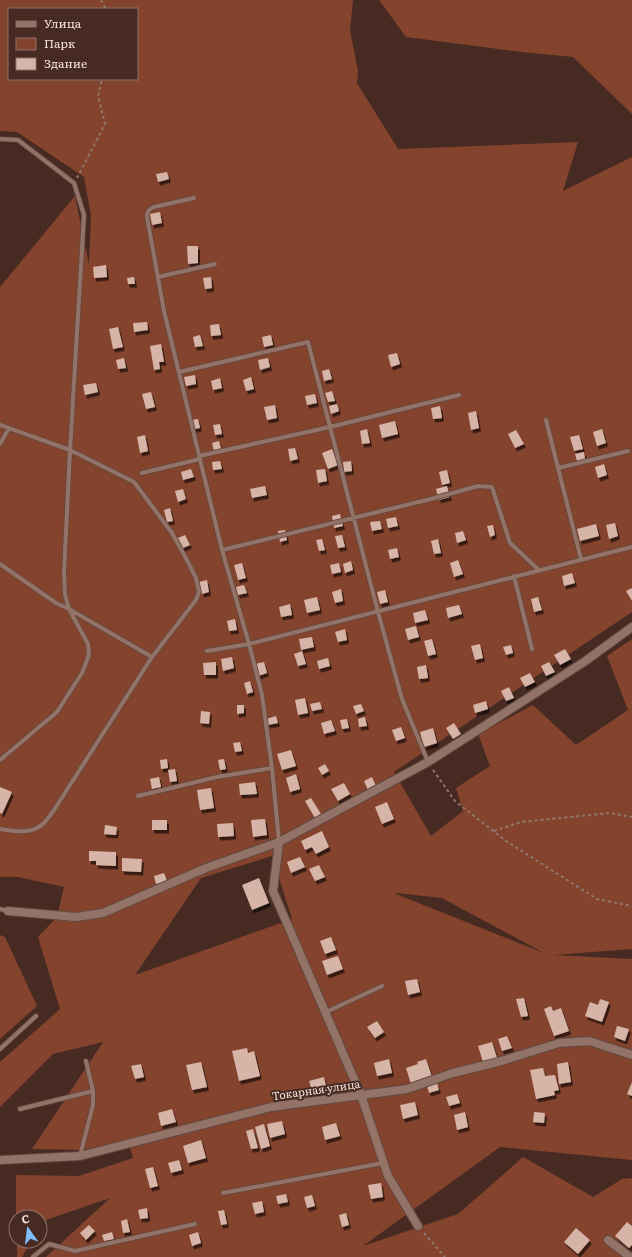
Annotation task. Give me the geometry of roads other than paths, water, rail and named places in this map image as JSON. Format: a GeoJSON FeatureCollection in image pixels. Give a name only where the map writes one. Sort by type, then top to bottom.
{"type":"FeatureCollection","features":[{"type":"Feature","properties":{"kind":"street"},"geometry":{"type":"LineString","coordinates":[[4,910],[76,917],[103,913],[206,868],[279,842],[428,762],[584,662],[632,627]]}},
{"type":"Feature","properties":{"kind":"street"},"geometry":{"type":"LineString","coordinates":[[279,842],[273,891],[361,1095],[388,1176],[418,1226]]}},
{"type":"Feature","properties":{"kind":"street","name":"Токарная улица"},"geometry":{"type":"LineString","coordinates":[[0,1160],[80,1156],[271,1108],[406,1089],[453,1073],[498,1062],[559,1042],[589,1041],[632,1054]]}},
{"type":"Feature","properties":{"kind":"street"},"geometry":{"type":"LineString","coordinates":[[608,1240],[630,1257]]}},
{"type":"Feature","properties":{"kind":"lane"},"geometry":{"type":"LineString","coordinates":[[0,139],[18,140],[74,183],[84,215],[70,450],[64,595],[69,609],[88,644],[89,655],[82,673],[57,712],[0,760]]}},
{"type":"Feature","properties":{"kind":"lane"},"geometry":{"type":"LineString","coordinates":[[194,198],[154,207],[149,209],[147,213],[164,311],[222,550],[262,695],[272,768],[279,842]]}},
{"type":"Feature","properties":{"kind":"lane"},"geometry":{"type":"LineString","coordinates":[[158,277],[215,264]]}},
{"type":"Feature","properties":{"kind":"lane"},"geometry":{"type":"LineString","coordinates":[[179,372],[308,342],[353,518],[402,699],[428,762]]}},
{"type":"Feature","properties":{"kind":"lane"},"geometry":{"type":"LineString","coordinates":[[142,473],[200,457],[459,395]]}},
{"type":"Feature","properties":{"kind":"lane"},"geometry":{"type":"LineString","coordinates":[[546,420],[581,559]]}},
{"type":"Feature","properties":{"kind":"lane"},"geometry":{"type":"LineString","coordinates":[[0,425],[70,450],[134,482],[172,533],[196,578],[199,592],[196,600],[152,657],[54,810],[43,824],[31,831],[18,832],[0,829]]}},
{"type":"Feature","properties":{"kind":"lane"},"geometry":{"type":"LineString","coordinates":[[0,444],[8,428]]}},
{"type":"Feature","properties":{"kind":"lane"},"geometry":{"type":"LineString","coordinates":[[558,468],[628,451]]}},
{"type":"Feature","properties":{"kind":"lane"},"geometry":{"type":"LineString","coordinates":[[222,550],[431,499],[478,486],[492,487],[510,543],[539,570]]}},
{"type":"Feature","properties":{"kind":"lane"},"geometry":{"type":"LineString","coordinates":[[207,651],[249,644],[632,547]]}},
{"type":"Feature","properties":{"kind":"lane"},"geometry":{"type":"LineString","coordinates":[[0,564],[56,603],[152,657]]}},
{"type":"Feature","properties":{"kind":"lane"},"geometry":{"type":"LineString","coordinates":[[514,576],[532,650]]}},
{"type":"Feature","properties":{"kind":"lane"},"geometry":{"type":"LineString","coordinates":[[138,796],[217,777],[272,768]]}},
{"type":"Feature","properties":{"kind":"lane"},"geometry":{"type":"LineString","coordinates":[[325,1012],[382,986]]}},
{"type":"Feature","properties":{"kind":"lane"},"geometry":{"type":"LineString","coordinates":[[0,1049],[36,1016]]}},
{"type":"Feature","properties":{"kind":"lane"},"geometry":{"type":"LineString","coordinates":[[80,1156],[92,1105],[93,1091],[86,1061]]}},
{"type":"Feature","properties":{"kind":"lane"},"geometry":{"type":"LineString","coordinates":[[20,1109],[93,1091]]}},
{"type":"Feature","properties":{"kind":"lane"},"geometry":{"type":"LineString","coordinates":[[222,1193],[383,1163]]}},
{"type":"Feature","properties":{"kind":"lane"},"geometry":{"type":"LineString","coordinates":[[33,1257],[49,1244],[75,1251],[195,1224]]}}]}
